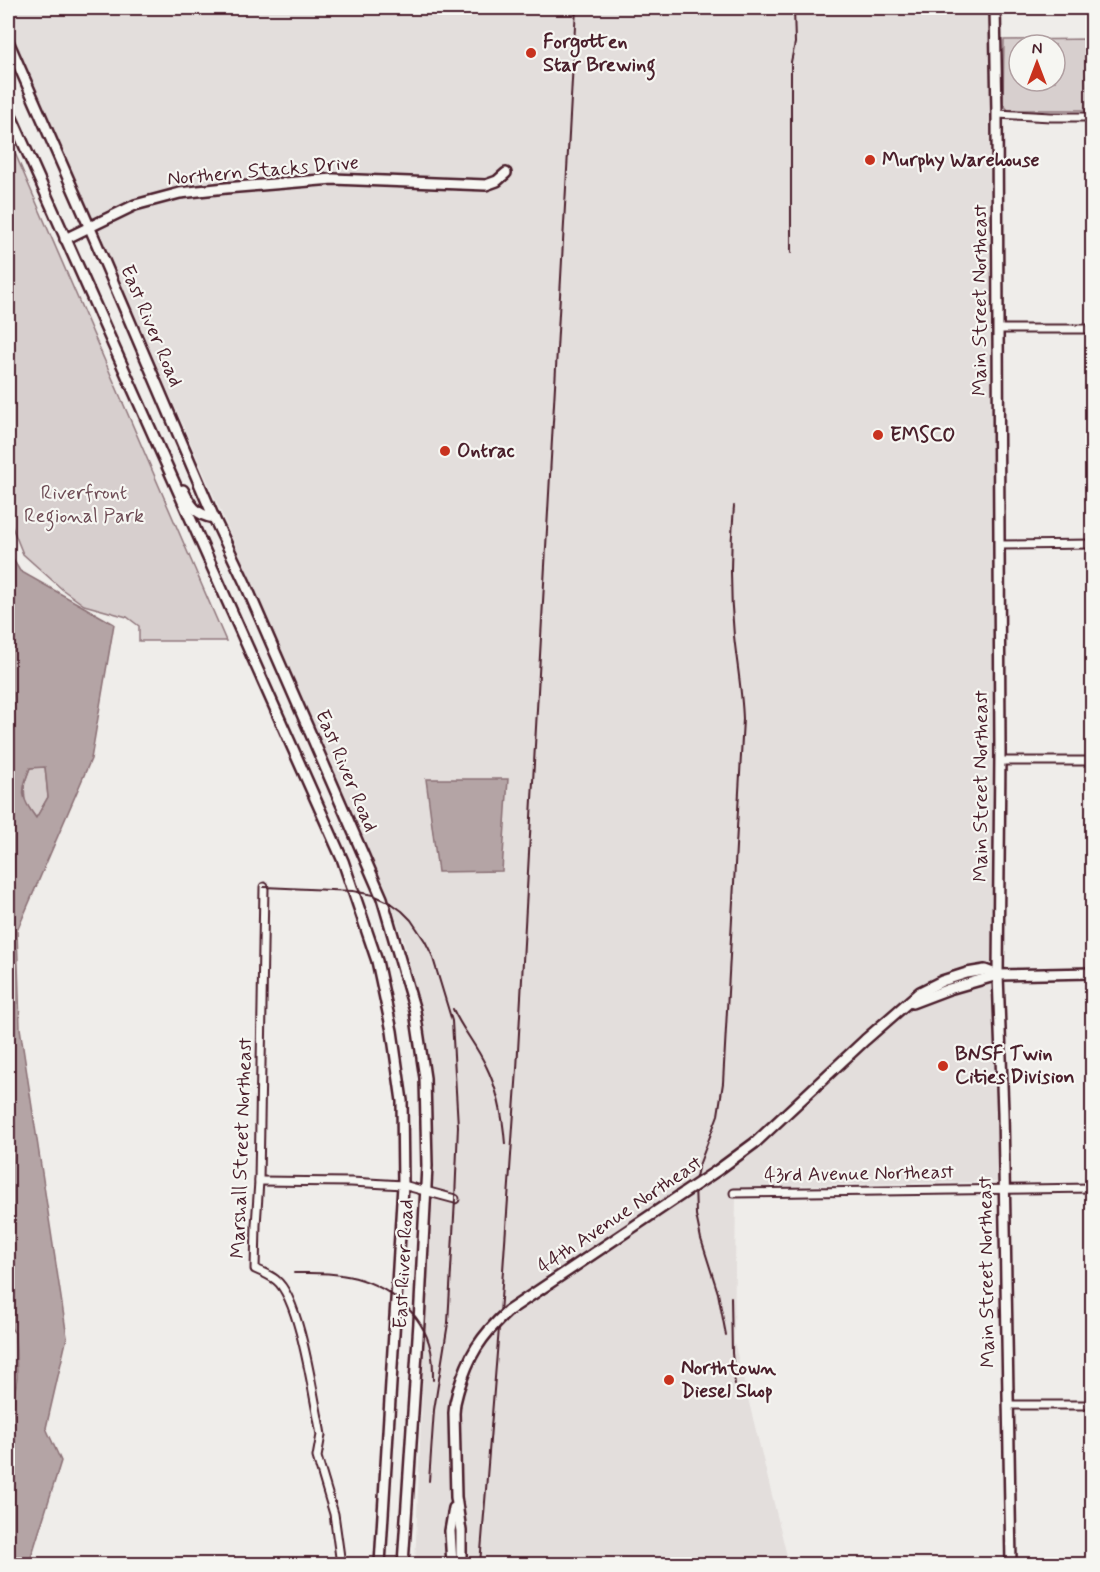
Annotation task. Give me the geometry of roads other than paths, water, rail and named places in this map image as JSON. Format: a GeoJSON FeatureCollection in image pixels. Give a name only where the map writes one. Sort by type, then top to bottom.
{"type":"FeatureCollection","features":[{"type":"Feature","properties":{"kind":"street","name":"Main Street Northeast"},"geometry":{"type":"LineString","coordinates":[[995,8],[1000,761],[998,975],[1011,1564]]}},
{"type":"Feature","properties":{"kind":"street","name":"East River Road"},"geometry":{"type":"LineString","coordinates":[[8,41],[214,518],[245,583],[382,898],[415,1011],[425,1078],[426,1192],[403,1564]]}},
{"type":"Feature","properties":{"kind":"street","name":"East River Road"},"geometry":{"type":"LineString","coordinates":[[8,109],[343,861],[377,961],[392,1031],[402,1101],[403,1185],[380,1564]]}},
{"type":"Feature","properties":{"kind":"street"},"geometry":{"type":"LineString","coordinates":[[997,114],[1092,117]]}},
{"type":"Feature","properties":{"kind":"street","name":"Northern Stacks Drive"},"geometry":{"type":"LineString","coordinates":[[65,239],[135,206],[180,193],[333,179],[486,185],[497,181],[506,173]]}},
{"type":"Feature","properties":{"kind":"street"},"geometry":{"type":"LineString","coordinates":[[998,329],[1092,329]]}},
{"type":"Feature","properties":{"kind":"street"},"geometry":{"type":"LineString","coordinates":[[165,464],[177,474],[195,510],[204,516],[214,518]]}},
{"type":"Feature","properties":{"kind":"street"},"geometry":{"type":"LineString","coordinates":[[999,545],[1092,544]]}},
{"type":"Feature","properties":{"kind":"street"},"geometry":{"type":"LineString","coordinates":[[1000,761],[1092,761]]}},
{"type":"Feature","properties":{"kind":"street","name":"Marshall Street Northeast"},"geometry":{"type":"LineString","coordinates":[[264,887],[259,1181],[255,1269],[276,1279],[284,1288],[295,1313],[321,1435],[317,1457],[334,1514],[341,1564]]}},
{"type":"Feature","properties":{"kind":"street","name":"44th Avenue Northeast"},"geometry":{"type":"LineString","coordinates":[[456,1497],[454,1413],[458,1391],[477,1345],[508,1311],[756,1142],[899,1010],[949,988],[998,975],[1092,973]]}},
{"type":"Feature","properties":{"kind":"street"},"geometry":{"type":"LineString","coordinates":[[259,1181],[403,1185],[455,1199]]}},
{"type":"Feature","properties":{"kind":"street","name":"43rd Avenue Northeast"},"geometry":{"type":"LineString","coordinates":[[734,1193],[1092,1188]]}},
{"type":"Feature","properties":{"kind":"street"},"geometry":{"type":"LineString","coordinates":[[1008,1405],[1092,1405]]}},
{"type":"Feature","properties":{"kind":"street"},"geometry":{"type":"LineString","coordinates":[[452,1564],[450,1531],[456,1497]]}},
{"type":"Feature","properties":{"kind":"street"},"geometry":{"type":"LineString","coordinates":[[456,1497],[461,1564]]}},
{"type":"Feature","properties":{"kind":"railway"},"geometry":{"type":"LineString","coordinates":[[480,1564],[517,1069],[576,8]]}},
{"type":"Feature","properties":{"kind":"railway"},"geometry":{"type":"LineString","coordinates":[[791,253],[791,62],[795,43],[794,8]]}},
{"type":"Feature","properties":{"kind":"railway"},"geometry":{"type":"LineString","coordinates":[[726,1335],[718,1293],[696,1215],[695,1181],[718,1115],[723,1083],[743,719],[732,604],[731,555],[734,506]]}},
{"type":"Feature","properties":{"kind":"railway"},"geometry":{"type":"LineString","coordinates":[[264,887],[353,891],[373,895],[391,903],[411,920],[425,941],[432,955],[452,1021],[458,1126],[455,1199],[448,1323],[434,1410],[429,1481]]}},
{"type":"Feature","properties":{"kind":"railway"},"geometry":{"type":"LineString","coordinates":[[453,1009],[494,1085],[505,1144]]}},
{"type":"Feature","properties":{"kind":"railway"},"geometry":{"type":"LineString","coordinates":[[294,1273],[330,1273],[369,1282],[406,1306],[423,1329],[429,1343],[433,1380]]}},
{"type":"Feature","properties":{"kind":"railway"},"geometry":{"type":"LineString","coordinates":[[731,1297],[735,1385]]}},
{"type":"Feature","properties":{"kind":"place","name":"Forgotten Star Brewing"},"geometry":{"type":"Point","coordinates":[531,53]}},
{"type":"Feature","properties":{"kind":"place","name":"Murphy Warehouse"},"geometry":{"type":"Point","coordinates":[870,160]}},
{"type":"Feature","properties":{"kind":"place","name":"EMSCO"},"geometry":{"type":"Point","coordinates":[878,435]}},
{"type":"Feature","properties":{"kind":"place","name":"Ontrac"},"geometry":{"type":"Point","coordinates":[445,451]}},
{"type":"Feature","properties":{"kind":"place","name":"BNSF Twin Cities Division"},"geometry":{"type":"Point","coordinates":[943,1066]}},
{"type":"Feature","properties":{"kind":"place","name":"Northtown Diesel Shop"},"geometry":{"type":"Point","coordinates":[669,1380]}},
{"type":"Feature","properties":{"kind":"park label","name":"Riverfront Regional Park"},"geometry":{"type":"Point","coordinates":[84,504]}}]}
